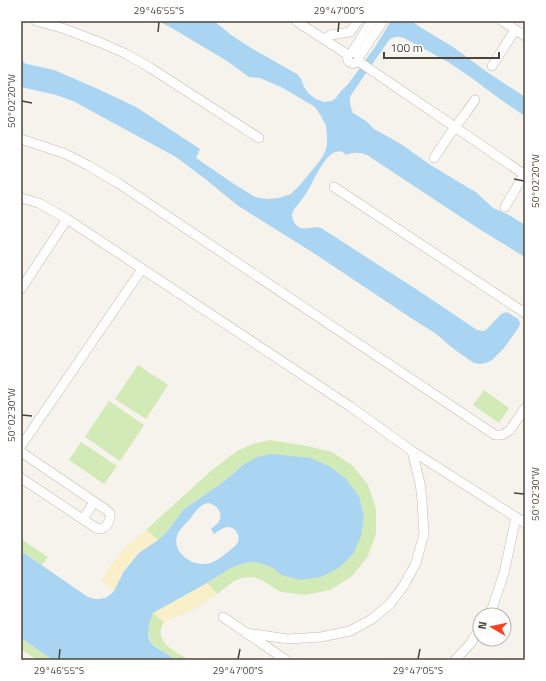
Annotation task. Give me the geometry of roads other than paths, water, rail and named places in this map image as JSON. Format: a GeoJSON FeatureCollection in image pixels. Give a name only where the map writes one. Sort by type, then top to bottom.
{"type":"FeatureCollection","features":[{"type":"Feature","properties":{"kind":"street"},"geometry":{"type":"LineString","coordinates":[[36,21],[62,28],[124,53],[149,67],[259,138]]}},
{"type":"Feature","properties":{"kind":"street"},"geometry":{"type":"LineString","coordinates":[[296,21],[355,58],[525,174],[505,207]]}},
{"type":"Feature","properties":{"kind":"street"},"geometry":{"type":"LineString","coordinates":[[324,39],[331,35],[350,32],[358,21]]}},
{"type":"Feature","properties":{"kind":"street"},"geometry":{"type":"LineString","coordinates":[[355,58],[372,21]]}},
{"type":"Feature","properties":{"kind":"street"},"geometry":{"type":"LineString","coordinates":[[355,58],[383,21]]}},
{"type":"Feature","properties":{"kind":"street"},"geometry":{"type":"LineString","coordinates":[[502,21],[525,36]]}},
{"type":"Feature","properties":{"kind":"street"},"geometry":{"type":"LineString","coordinates":[[492,66],[515,30]]}},
{"type":"Feature","properties":{"kind":"street"},"geometry":{"type":"LineString","coordinates":[[434,158],[474,100]]}},
{"type":"Feature","properties":{"kind":"street"},"geometry":{"type":"LineString","coordinates":[[21,139],[66,154],[118,183],[495,435],[502,435],[510,430],[525,408]]}},
{"type":"Feature","properties":{"kind":"street"},"geometry":{"type":"LineString","coordinates":[[334,187],[525,313]]}},
{"type":"Feature","properties":{"kind":"street"},"geometry":{"type":"LineString","coordinates":[[21,198],[39,203],[67,219],[351,407],[412,451],[525,523]]}},
{"type":"Feature","properties":{"kind":"street"},"geometry":{"type":"LineString","coordinates":[[21,289],[67,219]]}},
{"type":"Feature","properties":{"kind":"street"},"geometry":{"type":"LineString","coordinates":[[21,446],[142,269]]}},
{"type":"Feature","properties":{"kind":"street"},"geometry":{"type":"LineString","coordinates":[[246,633],[288,639],[321,637],[350,631],[372,619],[390,604],[404,585],[416,563],[424,534],[420,483],[412,451]]}},
{"type":"Feature","properties":{"kind":"street"},"geometry":{"type":"LineString","coordinates":[[21,452],[110,513],[110,517],[105,528],[96,528],[21,478]]}},
{"type":"Feature","properties":{"kind":"street"},"geometry":{"type":"LineString","coordinates":[[83,519],[94,502]]}},
{"type":"Feature","properties":{"kind":"street"},"geometry":{"type":"LineString","coordinates":[[493,607],[504,573],[516,518]]}},
{"type":"Feature","properties":{"kind":"street"},"geometry":{"type":"LineString","coordinates":[[223,617],[286,660]]}},
{"type":"Feature","properties":{"kind":"street"},"geometry":{"type":"LineString","coordinates":[[455,660],[472,641]]}},
{"type":"Feature","properties":{"kind":"water"},"geometry":{"type":"Polygon","coordinates":[[[158,21],[214,21],[231,35],[251,48],[297,74],[309,94],[324,102],[332,101],[336,98],[349,83],[375,47],[391,21],[412,21],[453,47],[525,97],[525,116],[448,62],[404,38],[398,37],[389,40],[350,97],[353,113],[366,121],[374,129],[401,144],[429,164],[477,193],[493,208],[507,214],[525,225],[525,257],[479,229],[367,155],[359,153],[346,155],[339,151],[329,156],[325,160],[304,197],[294,209],[292,215],[293,219],[296,225],[300,228],[321,228],[477,330],[486,330],[501,314],[507,312],[518,319],[520,323],[519,327],[504,348],[492,360],[480,364],[474,363],[455,350],[435,333],[312,252],[237,205],[176,157],[73,101],[56,95],[21,87],[21,57],[24,63],[54,70],[136,107],[200,149],[196,158],[237,186],[255,197],[267,199],[279,198],[291,194],[300,185],[325,152],[327,144],[326,126],[315,107],[283,88],[260,78],[249,77],[227,61],[158,21]]]}},
{"type":"Feature","properties":{"kind":"water"},"geometry":{"type":"Polygon","coordinates":[[[272,454],[310,458],[329,466],[346,479],[359,496],[364,516],[361,536],[353,554],[339,568],[321,577],[301,580],[281,575],[273,568],[252,562],[231,568],[153,613],[148,628],[150,640],[154,646],[176,660],[53,660],[21,638],[21,551],[88,597],[94,599],[105,598],[114,591],[124,571],[139,553],[166,533],[184,509],[222,483],[243,465],[257,457],[272,454]],[[208,503],[200,507],[180,529],[177,536],[176,541],[178,549],[184,557],[192,562],[206,564],[214,562],[222,557],[238,542],[239,539],[236,530],[230,527],[223,528],[214,534],[211,529],[220,520],[220,513],[219,510],[212,504],[208,503]]]}}]}
